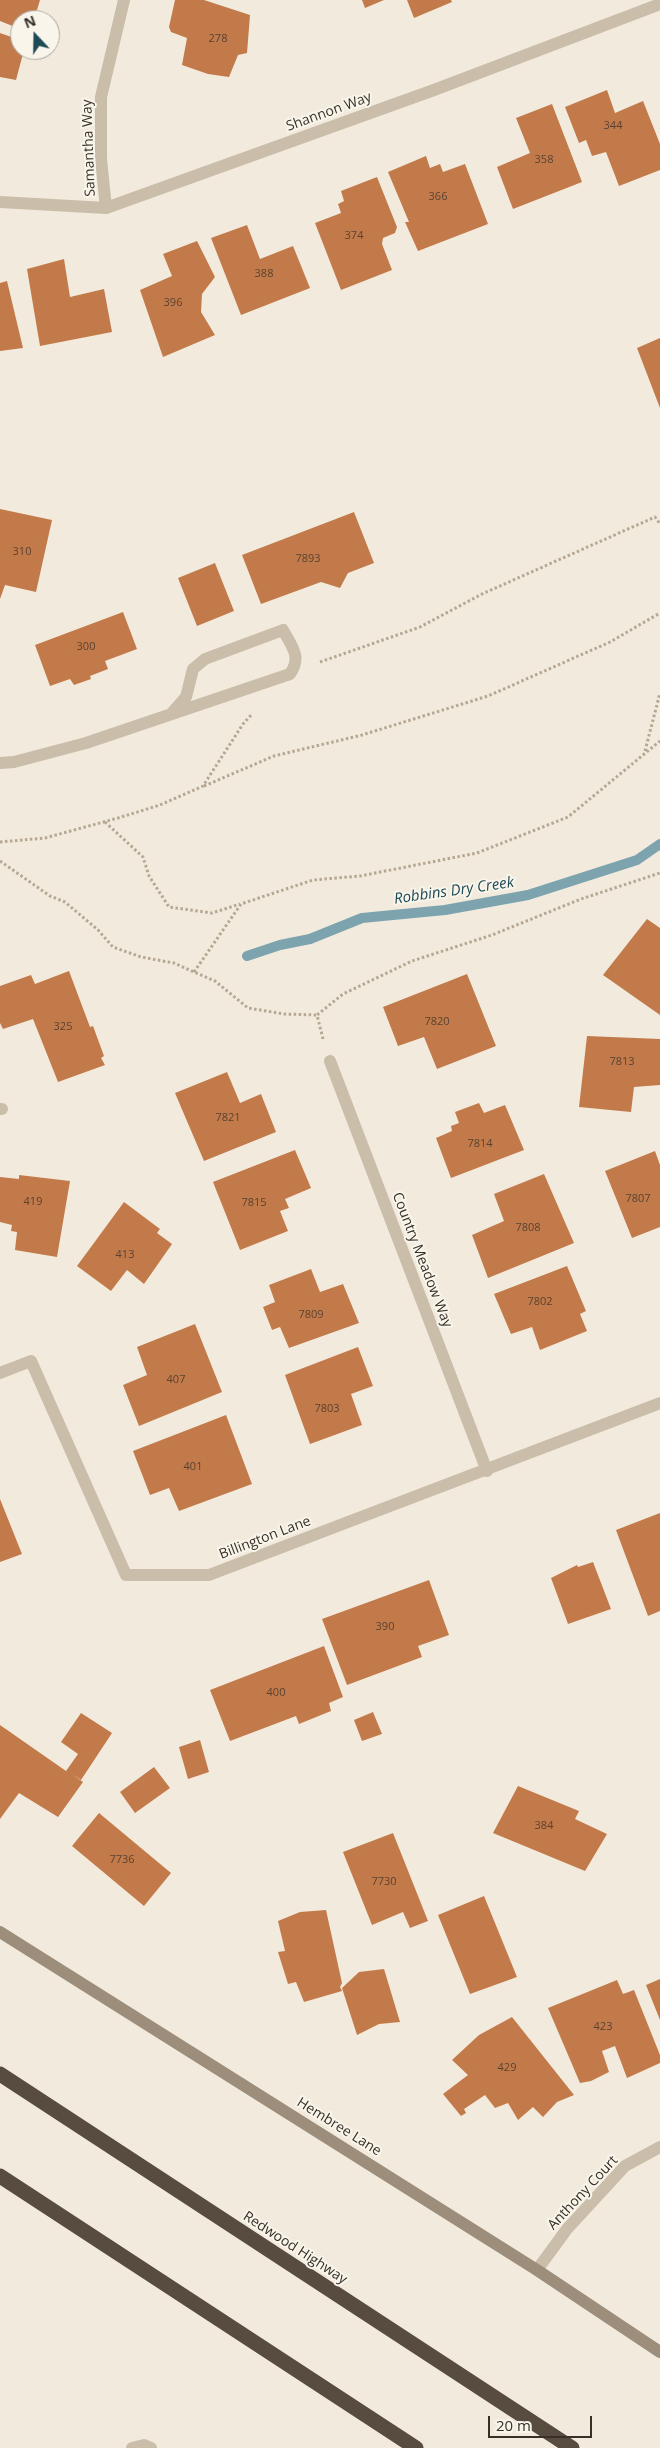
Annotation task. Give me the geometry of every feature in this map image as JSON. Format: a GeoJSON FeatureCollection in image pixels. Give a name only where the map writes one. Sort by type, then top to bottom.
{"type":"FeatureCollection","features":[{"type":"Feature","properties":{"kind":"highway","name":"Redwood Highway"},"geometry":{"type":"LineString","coordinates":[[0,2074],[572,2448]]}},
{"type":"Feature","properties":{"kind":"highway"},"geometry":{"type":"LineString","coordinates":[[0,2176],[416,2448]]}},
{"type":"Feature","properties":{"kind":"street","name":"Samantha Way"},"geometry":{"type":"LineString","coordinates":[[106,208],[101,159],[100,97],[124,0]]}},
{"type":"Feature","properties":{"kind":"street","name":"Shannon Way"},"geometry":{"type":"LineString","coordinates":[[0,202],[106,208],[434,90],[660,4]]}},
{"type":"Feature","properties":{"kind":"street"},"geometry":{"type":"LineString","coordinates":[[0,763],[14,762],[86,743],[290,674],[296,665],[295,653],[283,630],[205,659],[193,669],[186,697],[172,713]]}},
{"type":"Feature","properties":{"kind":"street","name":"Country Meadow Way"},"geometry":{"type":"LineString","coordinates":[[330,1061],[487,1471]]}},
{"type":"Feature","properties":{"kind":"street","name":"Billington Lane"},"geometry":{"type":"LineString","coordinates":[[0,1373],[31,1361],[126,1575],[209,1575],[487,1471],[660,1403]]}},
{"type":"Feature","properties":{"kind":"street","name":"Hembree Lane"},"geometry":{"type":"LineString","coordinates":[[0,1932],[537,2270],[660,2352]]}},
{"type":"Feature","properties":{"kind":"street","name":"Anthony Court"},"geometry":{"type":"LineString","coordinates":[[537,2270],[567,2229],[625,2166],[660,2147]]}},
{"type":"Feature","properties":{"kind":"street"},"geometry":{"type":"LineString","coordinates":[[132,2448],[144,2444],[150,2448]]}},
{"type":"Feature","properties":{"kind":"path"},"geometry":{"type":"LineString","coordinates":[[313,666],[321,661],[420,627],[482,594],[655,517],[660,524]]}},
{"type":"Feature","properties":{"kind":"path"},"geometry":{"type":"LineString","coordinates":[[0,842],[45,838],[104,822],[160,805],[274,756],[362,735],[488,696],[610,642],[660,614]]}},
{"type":"Feature","properties":{"kind":"path"},"geometry":{"type":"LineString","coordinates":[[645,752],[660,693]]}},
{"type":"Feature","properties":{"kind":"path"},"geometry":{"type":"LineString","coordinates":[[203,786],[243,724],[254,712]]}},
{"type":"Feature","properties":{"kind":"path"},"geometry":{"type":"LineString","coordinates":[[104,822],[143,858],[149,876],[169,907],[212,913],[313,880],[360,876],[477,854],[568,817],[660,741]]}},
{"type":"Feature","properties":{"kind":"path"},"geometry":{"type":"LineString","coordinates":[[0,861],[50,896],[64,902],[98,930],[113,947],[141,957],[174,963],[215,981],[248,1008],[284,1014],[317,1015],[343,994],[412,961],[492,935],[581,898],[660,873]]}},
{"type":"Feature","properties":{"kind":"path"},"geometry":{"type":"LineString","coordinates":[[194,972],[241,904]]}},
{"type":"Feature","properties":{"kind":"path"},"geometry":{"type":"LineString","coordinates":[[317,1015],[330,1061]]}},
{"type":"Feature","properties":{"kind":"building"},"geometry":{"type":"Polygon","coordinates":[[[0,0],[40,0],[37,10],[10,10],[10,25],[0,21],[0,0]]]}},
{"type":"Feature","properties":{"kind":"building"},"geometry":{"type":"Polygon","coordinates":[[[175,0],[204,0],[250,15],[247,53],[238,55],[229,77],[208,74],[182,65],[187,38],[171,32],[169,27],[175,0]]]}},
{"type":"Feature","properties":{"kind":"building"},"geometry":{"type":"Polygon","coordinates":[[[362,0],[384,0],[365,8],[362,0]]]}},
{"type":"Feature","properties":{"kind":"building"},"geometry":{"type":"Polygon","coordinates":[[[407,0],[451,0],[452,2],[414,18],[407,0]]]}},
{"type":"Feature","properties":{"kind":"building"},"geometry":{"type":"Polygon","coordinates":[[[0,33],[10,36],[10,60],[21,60],[16,80],[0,77],[0,33]]]}},
{"type":"Feature","properties":{"kind":"building"},"geometry":{"type":"Polygon","coordinates":[[[607,90],[615,113],[643,101],[660,144],[660,170],[619,186],[606,152],[592,156],[586,140],[579,143],[565,107],[607,90]]]}},
{"type":"Feature","properties":{"kind":"building"},"geometry":{"type":"Polygon","coordinates":[[[552,104],[582,182],[513,209],[497,167],[530,153],[516,118],[552,104]]]}},
{"type":"Feature","properties":{"kind":"building"},"geometry":{"type":"Polygon","coordinates":[[[426,156],[430,168],[440,164],[443,172],[465,164],[488,224],[418,251],[405,222],[409,222],[388,172],[426,156]]]}},
{"type":"Feature","properties":{"kind":"building"},"geometry":{"type":"Polygon","coordinates":[[[377,177],[397,227],[395,233],[383,238],[382,244],[392,270],[341,290],[315,223],[341,213],[338,204],[344,201],[341,191],[377,177]]]}},
{"type":"Feature","properties":{"kind":"building"},"geometry":{"type":"Polygon","coordinates":[[[247,225],[260,259],[293,246],[310,288],[241,315],[211,238],[247,225]]]}},
{"type":"Feature","properties":{"kind":"building"},"geometry":{"type":"Polygon","coordinates":[[[197,241],[215,277],[202,294],[201,312],[215,335],[163,357],[140,290],[172,276],[163,254],[197,241]]]}},
{"type":"Feature","properties":{"kind":"building"},"geometry":{"type":"Polygon","coordinates":[[[64,259],[70,297],[104,289],[112,332],[40,346],[27,269],[64,259]]]}},
{"type":"Feature","properties":{"kind":"building"},"geometry":{"type":"Polygon","coordinates":[[[7,281],[23,348],[0,351],[0,283],[7,281]]]}},
{"type":"Feature","properties":{"kind":"building"},"geometry":{"type":"Polygon","coordinates":[[[660,338],[660,408],[637,348],[660,338]]]}},
{"type":"Feature","properties":{"kind":"building"},"geometry":{"type":"Polygon","coordinates":[[[0,509],[52,520],[36,592],[5,585],[0,599],[0,509]]]}},
{"type":"Feature","properties":{"kind":"building"},"geometry":{"type":"Polygon","coordinates":[[[354,512],[374,563],[348,573],[340,588],[321,582],[261,604],[242,555],[354,512]]]}},
{"type":"Feature","properties":{"kind":"building"},"geometry":{"type":"Polygon","coordinates":[[[215,563],[234,611],[197,626],[178,578],[215,563]]]}},
{"type":"Feature","properties":{"kind":"building"},"geometry":{"type":"Polygon","coordinates":[[[123,612],[137,649],[105,661],[108,669],[90,676],[91,679],[74,685],[70,679],[50,686],[35,645],[123,612]]]}},
{"type":"Feature","properties":{"kind":"building"},"geometry":{"type":"Polygon","coordinates":[[[647,919],[660,928],[660,1015],[603,975],[647,919]]]}},
{"type":"Feature","properties":{"kind":"building"},"geometry":{"type":"Polygon","coordinates":[[[69,971],[90,1027],[93,1026],[104,1056],[101,1058],[105,1065],[58,1082],[33,1019],[3,1029],[0,1023],[0,986],[31,975],[35,984],[69,971]]]}},
{"type":"Feature","properties":{"kind":"building"},"geometry":{"type":"Polygon","coordinates":[[[467,974],[496,1046],[437,1069],[424,1037],[398,1046],[383,1007],[467,974]]]}},
{"type":"Feature","properties":{"kind":"building"},"geometry":{"type":"Polygon","coordinates":[[[587,1036],[660,1039],[660,1085],[634,1087],[631,1112],[579,1107],[587,1036]]]}},
{"type":"Feature","properties":{"kind":"building"},"geometry":{"type":"Polygon","coordinates":[[[227,1072],[240,1103],[261,1094],[276,1132],[204,1161],[175,1093],[227,1072]]]}},
{"type":"Feature","properties":{"kind":"building"},"geometry":{"type":"Polygon","coordinates":[[[479,1103],[484,1113],[505,1105],[524,1150],[451,1178],[436,1138],[452,1131],[451,1126],[459,1123],[455,1112],[479,1103]]]}},
{"type":"Feature","properties":{"kind":"building"},"geometry":{"type":"Polygon","coordinates":[[[295,1150],[311,1188],[285,1199],[289,1208],[280,1211],[288,1231],[240,1250],[213,1182],[295,1150]]]}},
{"type":"Feature","properties":{"kind":"building"},"geometry":{"type":"Polygon","coordinates":[[[655,1151],[660,1165],[660,1227],[632,1238],[605,1171],[655,1151]]]}},
{"type":"Feature","properties":{"kind":"building"},"geometry":{"type":"Polygon","coordinates":[[[544,1174],[574,1243],[488,1278],[472,1235],[504,1221],[494,1194],[544,1174]]]}},
{"type":"Feature","properties":{"kind":"building"},"geometry":{"type":"Polygon","coordinates":[[[19,1175],[70,1181],[57,1257],[15,1250],[17,1232],[11,1231],[12,1225],[0,1222],[0,1177],[19,1179],[19,1175]]]}},
{"type":"Feature","properties":{"kind":"building"},"geometry":{"type":"Polygon","coordinates":[[[124,1202],[160,1229],[157,1233],[172,1244],[144,1284],[127,1270],[111,1291],[77,1266],[124,1202]]]}},
{"type":"Feature","properties":{"kind":"building"},"geometry":{"type":"Polygon","coordinates":[[[567,1266],[586,1311],[580,1314],[587,1331],[540,1350],[532,1327],[511,1334],[494,1294],[567,1266]]]}},
{"type":"Feature","properties":{"kind":"building"},"geometry":{"type":"Polygon","coordinates":[[[311,1269],[320,1292],[343,1284],[359,1323],[289,1348],[280,1327],[272,1330],[263,1307],[275,1302],[269,1285],[311,1269]]]}},
{"type":"Feature","properties":{"kind":"building"},"geometry":{"type":"Polygon","coordinates":[[[195,1324],[222,1392],[139,1426],[123,1385],[147,1375],[137,1347],[195,1324]]]}},
{"type":"Feature","properties":{"kind":"building"},"geometry":{"type":"Polygon","coordinates":[[[358,1347],[373,1386],[351,1394],[362,1425],[310,1444],[285,1375],[358,1347]]]}},
{"type":"Feature","properties":{"kind":"building"},"geometry":{"type":"Polygon","coordinates":[[[226,1415],[252,1484],[179,1511],[169,1488],[150,1495],[133,1451],[226,1415]]]}},
{"type":"Feature","properties":{"kind":"building"},"geometry":{"type":"Polygon","coordinates":[[[0,1499],[22,1554],[0,1562],[0,1499]]]}},
{"type":"Feature","properties":{"kind":"building"},"geometry":{"type":"Polygon","coordinates":[[[660,1513],[660,1611],[648,1616],[616,1530],[660,1513]]]}},
{"type":"Feature","properties":{"kind":"building"},"geometry":{"type":"Polygon","coordinates":[[[593,1562],[611,1609],[568,1624],[551,1578],[577,1565],[578,1567],[593,1562]]]}},
{"type":"Feature","properties":{"kind":"building"},"geometry":{"type":"Polygon","coordinates":[[[429,1580],[449,1635],[418,1646],[422,1657],[347,1685],[322,1619],[429,1580]]]}},
{"type":"Feature","properties":{"kind":"building"},"geometry":{"type":"Polygon","coordinates":[[[324,1646],[343,1697],[329,1703],[331,1711],[299,1724],[296,1716],[230,1741],[210,1690],[324,1646]]]}},
{"type":"Feature","properties":{"kind":"building"},"geometry":{"type":"Polygon","coordinates":[[[373,1712],[382,1734],[362,1741],[354,1720],[373,1712]]]}},
{"type":"Feature","properties":{"kind":"building"},"geometry":{"type":"Polygon","coordinates":[[[81,1713],[112,1733],[81,1780],[72,1774],[83,1782],[58,1817],[19,1793],[0,1819],[0,1725],[66,1771],[78,1754],[61,1742],[81,1713]]]}},
{"type":"Feature","properties":{"kind":"building"},"geometry":{"type":"Polygon","coordinates":[[[200,1740],[209,1772],[188,1779],[179,1747],[200,1740]]]}},
{"type":"Feature","properties":{"kind":"building"},"geometry":{"type":"Polygon","coordinates":[[[154,1767],[170,1788],[135,1813],[120,1792],[154,1767]]]}},
{"type":"Feature","properties":{"kind":"building"},"geometry":{"type":"Polygon","coordinates":[[[518,1786],[579,1811],[575,1819],[607,1834],[585,1871],[493,1833],[518,1786]]]}},
{"type":"Feature","properties":{"kind":"building"},"geometry":{"type":"Polygon","coordinates":[[[99,1813],[171,1873],[144,1906],[72,1846],[99,1813]]]}},
{"type":"Feature","properties":{"kind":"building"},"geometry":{"type":"Polygon","coordinates":[[[393,1833],[428,1921],[410,1928],[403,1912],[372,1925],[343,1852],[393,1833]]]}},
{"type":"Feature","properties":{"kind":"building"},"geometry":{"type":"Polygon","coordinates":[[[484,1896],[517,1977],[470,1994],[438,1915],[484,1896]]]}},
{"type":"Feature","properties":{"kind":"building"},"geometry":{"type":"Polygon","coordinates":[[[326,1910],[342,1983],[340,1987],[342,1991],[304,2002],[296,1982],[288,1984],[278,1952],[285,1951],[278,1921],[300,1912],[326,1910]]]}},
{"type":"Feature","properties":{"kind":"building"},"geometry":{"type":"Polygon","coordinates":[[[384,1969],[400,2022],[379,2024],[357,2035],[342,1988],[359,1972],[384,1969]]]}},
{"type":"Feature","properties":{"kind":"building"},"geometry":{"type":"Polygon","coordinates":[[[660,1979],[660,2020],[646,1985],[660,1979]]]}},
{"type":"Feature","properties":{"kind":"building"},"geometry":{"type":"Polygon","coordinates":[[[617,1980],[623,1994],[634,1990],[660,2055],[660,2063],[627,2078],[615,2046],[602,2051],[609,2072],[591,2081],[580,2083],[548,2008],[617,1980]]]}},
{"type":"Feature","properties":{"kind":"building"},"geometry":{"type":"Polygon","coordinates":[[[512,2017],[574,2095],[557,2102],[543,2117],[533,2107],[518,2120],[508,2103],[495,2108],[485,2095],[464,2109],[466,2113],[461,2116],[443,2094],[468,2075],[452,2060],[479,2035],[512,2017]]]}},
{"type":"Feature","properties":{"kind":"waterway","name":"Robbins Dry Creek"},"geometry":{"type":"LineString","coordinates":[[247,956],[280,945],[310,939],[362,918],[445,910],[528,895],[637,860],[660,844]]}}]}
